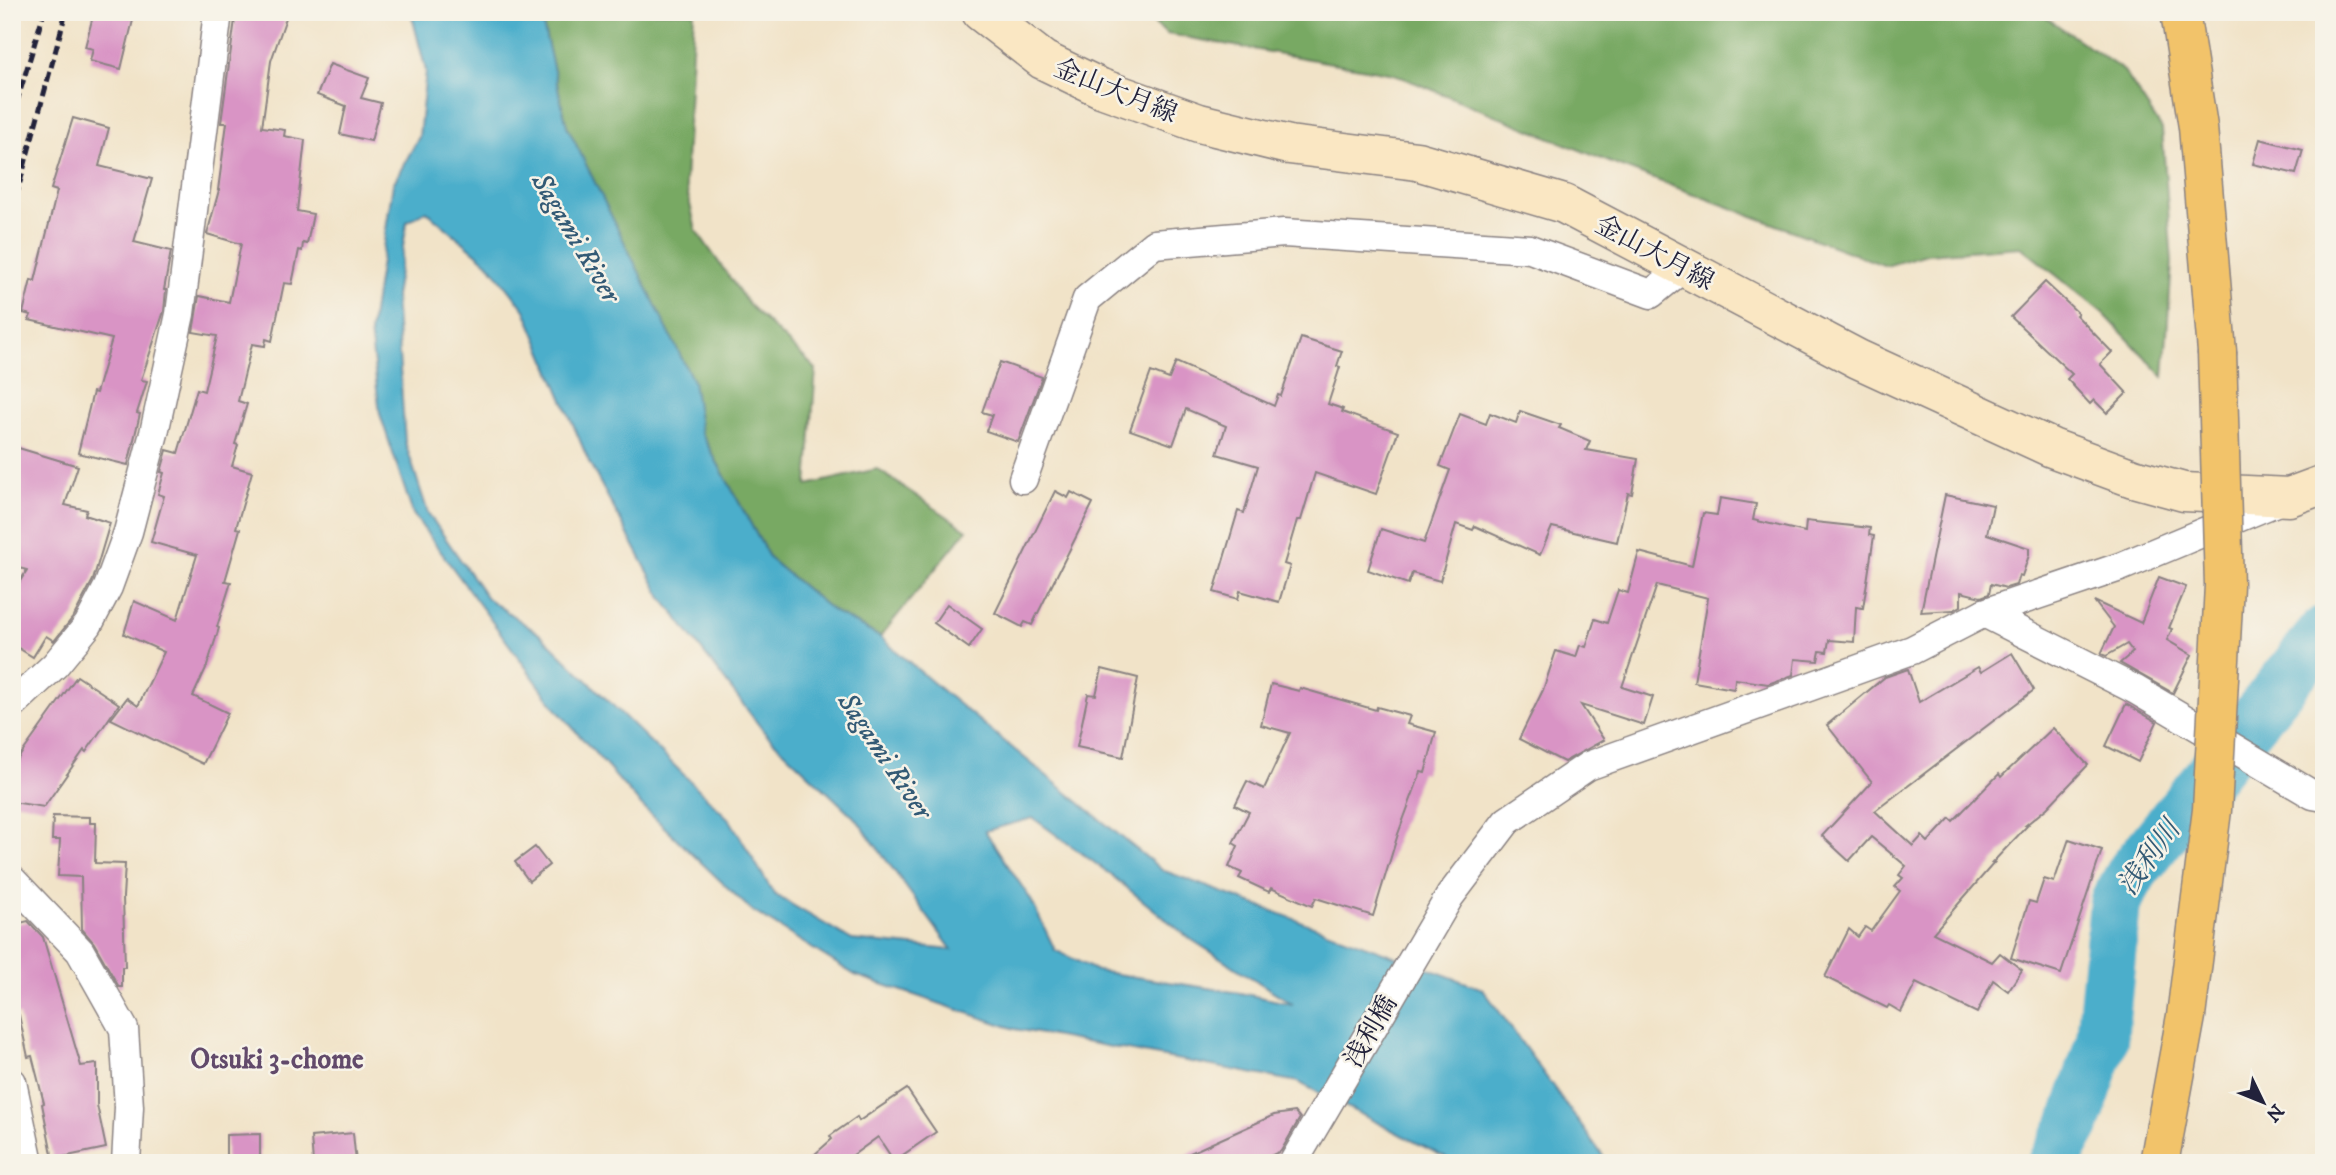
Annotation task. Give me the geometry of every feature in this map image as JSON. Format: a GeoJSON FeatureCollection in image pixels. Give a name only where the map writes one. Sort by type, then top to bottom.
{"type":"FeatureCollection","features":[{"type":"Feature","properties":{"kind":"highway"},"geometry":{"type":"LineString","coordinates":[[2158,1163],[2186,1016],[2212,810],[2224,585],[2217,352],[2198,127],[2180,12]]}},
{"type":"Feature","properties":{"kind":"main road","name":"金山大月線"},"geometry":{"type":"LineString","coordinates":[[981,12],[1043,60],[1113,92],[1199,123],[1289,145],[1416,161],[1564,204],[1858,359],[2063,452],[2133,478],[2184,492],[2289,497],[2324,484]]}},
{"type":"Feature","properties":{"kind":"street"},"geometry":{"type":"LineString","coordinates":[[12,705],[55,665],[88,625],[108,587],[128,532],[180,314],[218,12]]}},
{"type":"Feature","properties":{"kind":"street"},"geometry":{"type":"LineString","coordinates":[[1023,479],[1087,299],[1154,244],[1284,233],[1530,249],[1651,294],[1683,268]]}},
{"type":"Feature","properties":{"kind":"street","name":"浅利橋"},"geometry":{"type":"LineString","coordinates":[[1295,1160],[1445,905],[1507,821],[1588,766],[1912,650],[1984,613],[2157,553],[2289,497]]}},
{"type":"Feature","properties":{"kind":"street"},"geometry":{"type":"LineString","coordinates":[[1984,613],[2136,690],[2313,795],[2324,797]]}},
{"type":"Feature","properties":{"kind":"street"},"geometry":{"type":"LineString","coordinates":[[12,880],[80,951],[124,1029],[129,1107],[126,1163]]}},
{"type":"Feature","properties":{"kind":"street"},"geometry":{"type":"LineString","coordinates":[[12,1082],[29,1163]]}},
{"type":"Feature","properties":{"kind":"green space"},"geometry":{"type":"Polygon","coordinates":[[[540,12],[694,12],[685,182],[696,230],[749,305],[816,369],[807,485],[877,469],[967,530],[880,637],[834,612],[770,559],[701,433],[567,126],[540,12]]]}},
{"type":"Feature","properties":{"kind":"green space"},"geometry":{"type":"Polygon","coordinates":[[[1140,12],[2038,12],[2124,71],[2162,129],[2172,262],[2164,377],[2103,313],[2021,247],[1927,254],[1886,266],[1619,166],[1394,74],[1167,34],[1140,12]]]}},
{"type":"Feature","properties":{"kind":"water","name":"Sagami River"},"geometry":{"type":"Polygon","coordinates":[[[411,12],[540,12],[567,126],[693,381],[701,433],[770,559],[834,612],[880,637],[1162,870],[1483,989],[1608,1163],[1456,1163],[1298,1082],[1015,1029],[855,975],[751,910],[640,804],[558,711],[413,514],[380,414],[370,332],[393,184],[419,137],[426,71],[411,12]],[[426,211],[407,222],[395,296],[405,442],[428,513],[487,598],[542,636],[730,820],[774,894],[852,940],[952,950],[857,820],[765,733],[662,598],[589,462],[525,310],[488,263],[426,211]],[[1033,818],[985,831],[1031,900],[1055,950],[1097,971],[1293,1004],[1189,938],[1110,874],[1033,818]]]}},
{"type":"Feature","properties":{"kind":"building"},"geometry":{"type":"Polygon","coordinates":[[[94,12],[135,12],[121,69],[90,61],[93,49],[85,47],[94,12]]]}},
{"type":"Feature","properties":{"kind":"building"},"geometry":{"type":"Polygon","coordinates":[[[236,12],[288,12],[271,61],[262,127],[285,130],[284,136],[305,140],[297,211],[313,214],[307,244],[303,243],[302,251],[299,250],[292,284],[284,283],[272,341],[266,339],[265,346],[252,344],[238,401],[247,404],[235,444],[238,445],[232,466],[252,472],[236,528],[240,529],[225,581],[231,582],[217,627],[219,628],[207,666],[193,696],[228,713],[203,764],[111,719],[127,698],[138,706],[164,652],[124,634],[134,601],[177,620],[197,555],[151,542],[164,496],[158,494],[167,450],[178,453],[197,389],[204,391],[217,336],[193,332],[199,296],[229,302],[241,244],[207,234],[219,190],[227,123],[221,123],[236,12]]]}},
{"type":"Feature","properties":{"kind":"building"},"geometry":{"type":"Polygon","coordinates":[[[330,64],[369,78],[361,98],[381,103],[371,141],[340,134],[346,106],[317,95],[330,64]]]}},
{"type":"Feature","properties":{"kind":"building"},"geometry":{"type":"Polygon","coordinates":[[[73,118],[109,128],[99,166],[152,179],[134,242],[171,251],[164,290],[164,311],[141,380],[147,381],[137,413],[140,414],[128,465],[78,453],[93,392],[96,393],[112,339],[29,320],[31,315],[23,313],[31,280],[35,281],[57,191],[51,189],[73,118]]]}},
{"type":"Feature","properties":{"kind":"building"},"geometry":{"type":"Polygon","coordinates":[[[2260,139],[2303,150],[2296,174],[2253,164],[2260,139]]]}},
{"type":"Feature","properties":{"kind":"building"},"geometry":{"type":"Polygon","coordinates":[[[2045,282],[2078,313],[2076,315],[2112,352],[2100,364],[2127,393],[2107,413],[2094,400],[2090,404],[2067,379],[2072,374],[2011,317],[2045,282]]]}},
{"type":"Feature","properties":{"kind":"building"},"geometry":{"type":"Polygon","coordinates":[[[1301,338],[1342,351],[1337,366],[1340,367],[1328,404],[1343,409],[1342,412],[1398,432],[1376,494],[1315,473],[1284,564],[1290,566],[1279,602],[1240,591],[1238,599],[1214,592],[1238,511],[1244,513],[1258,466],[1217,454],[1226,426],[1186,409],[1173,445],[1130,430],[1151,372],[1169,379],[1176,362],[1274,406],[1278,395],[1281,396],[1301,338]]]}},
{"type":"Feature","properties":{"kind":"building"},"geometry":{"type":"Polygon","coordinates":[[[1000,362],[1042,377],[1018,442],[986,431],[992,415],[982,412],[1000,362]]]}},
{"type":"Feature","properties":{"kind":"building"},"geometry":{"type":"Polygon","coordinates":[[[1520,411],[1561,425],[1559,428],[1590,441],[1586,450],[1638,459],[1632,494],[1628,493],[1617,542],[1552,527],[1540,555],[1475,526],[1473,530],[1456,524],[1440,581],[1412,573],[1408,584],[1368,570],[1381,529],[1424,543],[1450,470],[1440,466],[1460,414],[1486,424],[1490,413],[1516,423],[1520,411]]]}},
{"type":"Feature","properties":{"kind":"building"},"geometry":{"type":"Polygon","coordinates":[[[12,446],[78,466],[65,505],[87,510],[85,515],[110,523],[93,580],[74,616],[54,641],[46,636],[33,657],[12,644],[12,594],[27,570],[12,566],[12,446]]]}},
{"type":"Feature","properties":{"kind":"building"},"geometry":{"type":"Polygon","coordinates":[[[1055,491],[1068,498],[1071,492],[1093,503],[1032,625],[1025,622],[1022,627],[995,613],[1055,491]]]}},
{"type":"Feature","properties":{"kind":"building"},"geometry":{"type":"Polygon","coordinates":[[[1945,495],[1993,505],[1987,534],[2029,548],[2029,555],[2016,585],[2006,588],[1991,584],[1989,594],[1981,597],[1961,592],[1961,606],[1954,610],[1921,612],[1945,495]]]}},
{"type":"Feature","properties":{"kind":"building"},"geometry":{"type":"Polygon","coordinates":[[[1720,498],[1756,504],[1753,520],[1805,532],[1806,521],[1870,528],[1869,535],[1874,536],[1863,608],[1856,607],[1854,642],[1829,640],[1827,652],[1820,651],[1818,661],[1795,659],[1793,675],[1768,684],[1735,679],[1734,689],[1694,682],[1708,598],[1657,585],[1622,687],[1653,697],[1644,725],[1581,705],[1604,740],[1564,762],[1519,739],[1543,690],[1556,651],[1576,657],[1580,645],[1586,647],[1595,619],[1607,623],[1618,590],[1628,593],[1639,552],[1692,566],[1703,513],[1717,515],[1720,498]]]}},
{"type":"Feature","properties":{"kind":"building"},"geometry":{"type":"Polygon","coordinates":[[[2159,577],[2186,587],[2169,628],[2172,629],[2167,640],[2192,655],[2173,693],[2120,663],[2133,652],[2127,644],[2106,656],[2101,654],[2114,627],[2094,601],[2141,623],[2159,577]]]}},
{"type":"Feature","properties":{"kind":"building"},"geometry":{"type":"Polygon","coordinates":[[[947,604],[982,629],[969,648],[934,623],[947,604]]]}},
{"type":"Feature","properties":{"kind":"building"},"geometry":{"type":"Polygon","coordinates":[[[2012,653],[2034,690],[1875,811],[1913,846],[1922,836],[1928,842],[1950,818],[1953,821],[1999,774],[2001,777],[2053,728],[2088,765],[2047,808],[2026,825],[1933,933],[1992,962],[2000,953],[2022,970],[2008,991],[1993,980],[1977,1013],[1916,983],[1901,1012],[1889,1005],[1887,1008],[1825,977],[1849,929],[1858,937],[1865,927],[1871,931],[1900,891],[1895,887],[1903,878],[1899,875],[1906,866],[1871,837],[1849,861],[1822,836],[1872,782],[1827,725],[1885,677],[1908,669],[1919,702],[1978,667],[1981,672],[2012,653]]]}},
{"type":"Feature","properties":{"kind":"building"},"geometry":{"type":"Polygon","coordinates":[[[1102,669],[1138,678],[1123,757],[1077,747],[1088,694],[1096,695],[1102,669]]]}},
{"type":"Feature","properties":{"kind":"building"},"geometry":{"type":"Polygon","coordinates":[[[77,676],[119,704],[44,807],[12,802],[12,767],[77,676]]]}},
{"type":"Feature","properties":{"kind":"building"},"geometry":{"type":"Polygon","coordinates":[[[1271,684],[1299,691],[1300,688],[1376,710],[1377,707],[1410,716],[1407,724],[1436,732],[1425,773],[1421,772],[1398,834],[1373,916],[1316,898],[1312,906],[1271,888],[1269,892],[1239,878],[1242,873],[1229,867],[1238,846],[1233,843],[1249,812],[1235,805],[1247,781],[1264,789],[1290,733],[1261,725],[1271,684]]]}},
{"type":"Feature","properties":{"kind":"building"},"geometry":{"type":"Polygon","coordinates":[[[2126,704],[2157,722],[2138,762],[2106,746],[2126,704]]]}},
{"type":"Feature","properties":{"kind":"building"},"geometry":{"type":"Polygon","coordinates":[[[53,816],[90,817],[90,823],[96,823],[95,863],[125,864],[125,967],[122,967],[122,987],[119,987],[94,943],[82,929],[81,877],[58,876],[60,840],[52,840],[53,816]]]}},
{"type":"Feature","properties":{"kind":"building"},"geometry":{"type":"Polygon","coordinates":[[[2069,839],[2102,850],[2061,974],[2011,958],[2029,901],[2036,903],[2044,879],[2054,882],[2069,839]]]}},
{"type":"Feature","properties":{"kind":"building"},"geometry":{"type":"Polygon","coordinates":[[[535,847],[549,865],[529,881],[515,862],[535,847]]]}},
{"type":"Feature","properties":{"kind":"building"},"geometry":{"type":"Polygon","coordinates":[[[28,921],[43,937],[81,1066],[97,1064],[97,1105],[106,1148],[53,1159],[42,1104],[44,1103],[32,1056],[28,1057],[19,1015],[12,1016],[12,925],[28,921]]]}},
{"type":"Feature","properties":{"kind":"building"},"geometry":{"type":"Polygon","coordinates":[[[907,1089],[936,1132],[894,1161],[878,1137],[842,1163],[805,1163],[832,1139],[830,1136],[857,1117],[859,1121],[907,1089]]]}},
{"type":"Feature","properties":{"kind":"building"},"geometry":{"type":"Polygon","coordinates":[[[1295,1112],[1300,1118],[1281,1151],[1255,1163],[1168,1163],[1274,1115],[1295,1112]]]}},
{"type":"Feature","properties":{"kind":"building"},"geometry":{"type":"Polygon","coordinates":[[[353,1133],[356,1163],[313,1163],[311,1137],[353,1133]]]}},
{"type":"Feature","properties":{"kind":"building"},"geometry":{"type":"Polygon","coordinates":[[[260,1134],[260,1163],[226,1163],[226,1135],[260,1134]]]}},
{"type":"Feature","properties":{"kind":"waterway","name":"浅利川"},"geometry":{"type":"LineString","coordinates":[[2053,1163],[2074,1125],[2102,1040],[2115,903],[2133,871],[2324,632]]}},
{"type":"Feature","properties":{"kind":"railway"},"geometry":{"type":"LineString","coordinates":[[12,118],[44,12]]}},
{"type":"Feature","properties":{"kind":"railway"},"geometry":{"type":"LineString","coordinates":[[12,212],[66,12]]}},
{"type":"Feature","properties":{"kind":"district","name":"Otsuki 3-chome"},"geometry":{"type":"Point","coordinates":[277,1058]}}]}
